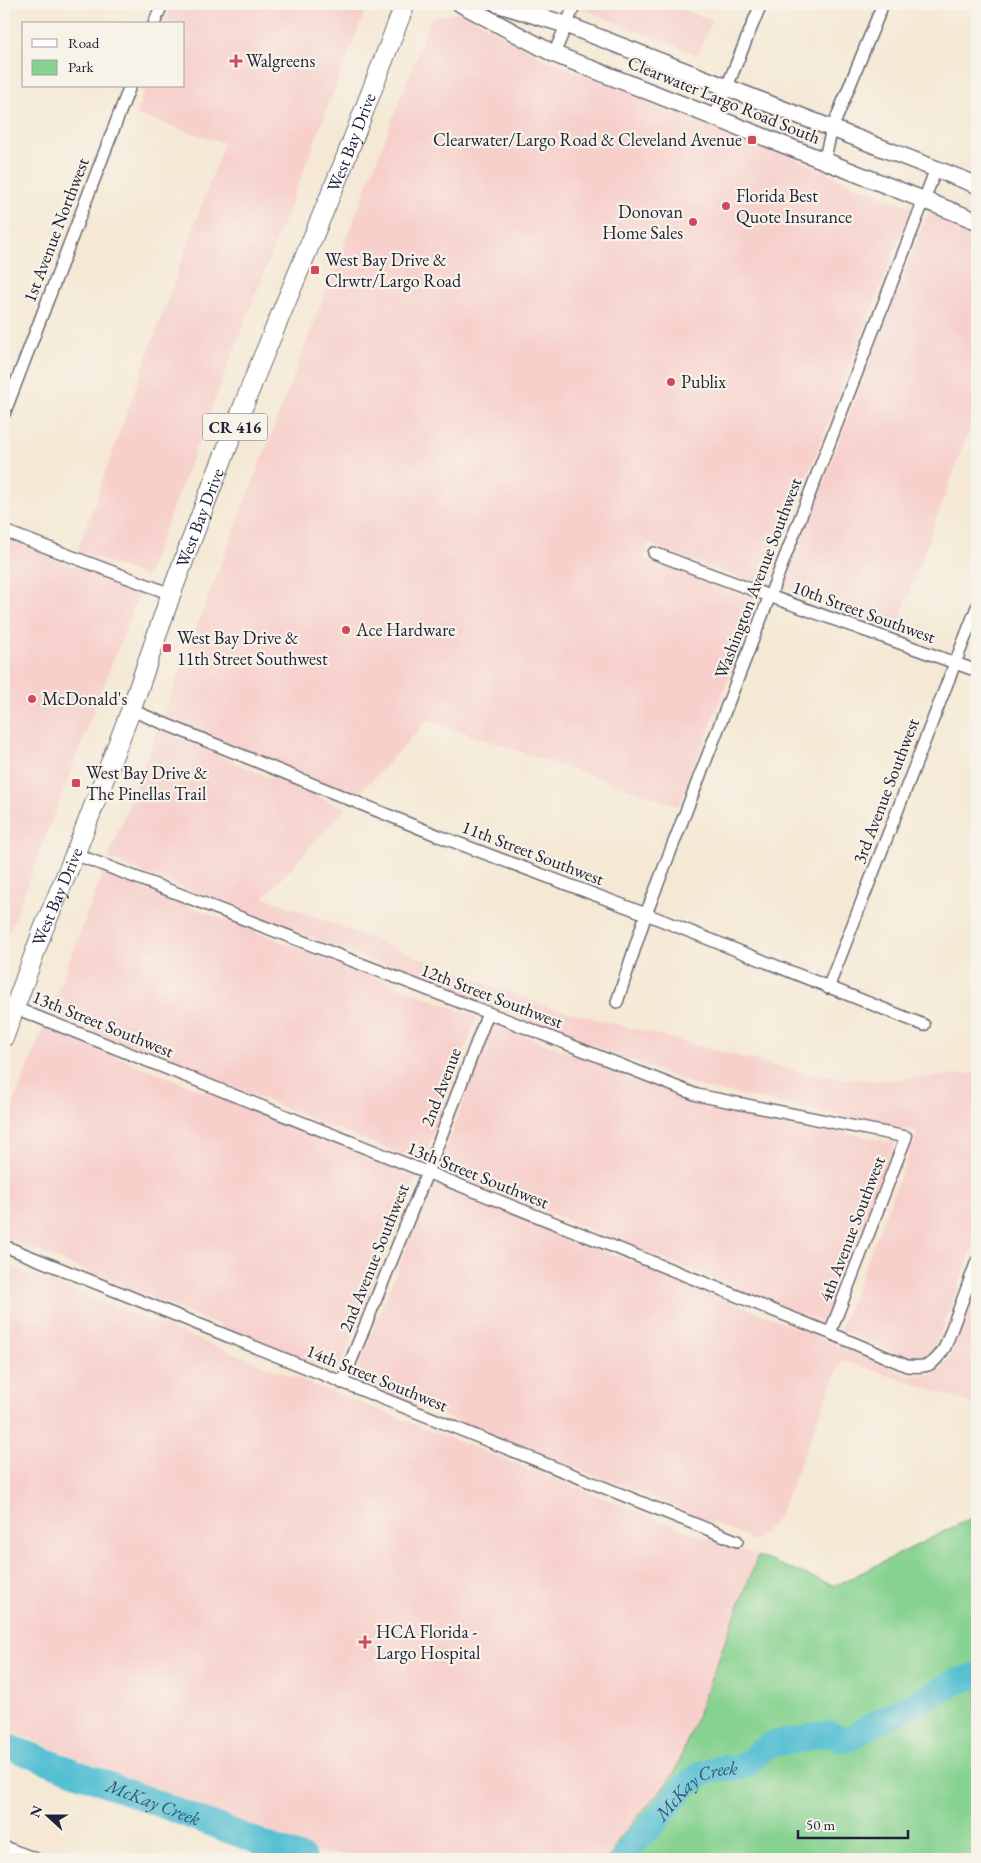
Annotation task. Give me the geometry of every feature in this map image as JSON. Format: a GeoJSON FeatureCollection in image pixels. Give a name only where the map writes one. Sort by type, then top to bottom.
{"type":"FeatureCollection","features":[{"type":"Feature","properties":{"kind":"main road","name":"West Bay Drive"},"geometry":{"type":"LineString","coordinates":[[5,1030],[131,710],[171,594],[258,369],[343,165],[405,4]]}},
{"type":"Feature","properties":{"kind":"main road","name":"Clearwater Largo Road South"},"geometry":{"type":"LineString","coordinates":[[461,4],[554,54],[977,221]]}},
{"type":"Feature","properties":{"kind":"main road","name":"Clearwater Largo Road South"},"geometry":{"type":"LineString","coordinates":[[498,4],[567,24],[977,185]]}},
{"type":"Feature","properties":{"kind":"street"},"geometry":{"type":"LineString","coordinates":[[155,22],[162,4]]}},
{"type":"Feature","properties":{"kind":"street"},"geometry":{"type":"LineString","coordinates":[[554,54],[575,4]]}},
{"type":"Feature","properties":{"kind":"street"},"geometry":{"type":"LineString","coordinates":[[714,118],[761,4]]}},
{"type":"Feature","properties":{"kind":"street"},"geometry":{"type":"LineString","coordinates":[[824,161],[832,129],[884,4]]}},
{"type":"Feature","properties":{"kind":"street","name":"1st Avenue Northwest"},"geometry":{"type":"LineString","coordinates":[[4,414],[129,88]]}},
{"type":"Feature","properties":{"kind":"street","name":"Washington Avenue Southwest"},"geometry":{"type":"LineString","coordinates":[[617,1002],[646,914],[936,169]]}},
{"type":"Feature","properties":{"kind":"street"},"geometry":{"type":"LineString","coordinates":[[4,531],[171,594]]}},
{"type":"Feature","properties":{"kind":"street","name":"10th Street Southwest"},"geometry":{"type":"LineString","coordinates":[[654,553],[769,597],[875,633],[977,671]]}},
{"type":"Feature","properties":{"kind":"street","name":"3rd Avenue Southwest"},"geometry":{"type":"LineString","coordinates":[[828,988],[977,607]]}},
{"type":"Feature","properties":{"kind":"street","name":"11th Street Southwest"},"geometry":{"type":"LineString","coordinates":[[131,710],[439,836],[646,914],[924,1025]]}},
{"type":"Feature","properties":{"kind":"street","name":"12th Street Southwest"},"geometry":{"type":"LineString","coordinates":[[75,854],[698,1095],[906,1137]]}},
{"type":"Feature","properties":{"kind":"street","name":"13th Street Southwest"},"geometry":{"type":"LineString","coordinates":[[15,1008],[830,1333],[907,1366],[920,1367],[930,1365],[937,1360],[945,1347],[977,1260]]}},
{"type":"Feature","properties":{"kind":"street","name":"2nd Avenue"},"geometry":{"type":"LineString","coordinates":[[427,1173],[488,1013]]}},
{"type":"Feature","properties":{"kind":"street","name":"4th Avenue Southwest"},"geometry":{"type":"LineString","coordinates":[[830,1333],[906,1137]]}},
{"type":"Feature","properties":{"kind":"street","name":"2nd Avenue Southwest"},"geometry":{"type":"LineString","coordinates":[[342,1383],[427,1173]]}},
{"type":"Feature","properties":{"kind":"street","name":"14th Street Southwest"},"geometry":{"type":"LineString","coordinates":[[4,1246],[737,1541]]}},
{"type":"Feature","properties":{"kind":"street"},"geometry":{"type":"LineString","coordinates":[[4,1846],[36,1859]]}},
{"type":"Feature","properties":{"kind":"shaded area"},"geometry":{"type":"Polygon","coordinates":[[[171,4],[368,4],[146,577],[77,551],[224,143],[136,115],[144,88],[185,88],[185,22],[164,22],[171,4]]]}},
{"type":"Feature","properties":{"kind":"shaded area"},"geometry":{"type":"Polygon","coordinates":[[[584,4],[683,4],[687,11],[712,20],[698,55],[582,9],[584,4]]]}},
{"type":"Feature","properties":{"kind":"shaded area"},"geometry":{"type":"Polygon","coordinates":[[[460,11],[543,58],[783,153],[862,188],[912,207],[764,587],[648,544],[644,558],[759,601],[679,806],[428,720],[357,796],[163,715],[431,19],[460,11]]]}},
{"type":"Feature","properties":{"kind":"shaded area"},"geometry":{"type":"Polygon","coordinates":[[[928,213],[977,231],[977,408],[895,632],[836,612],[783,586],[928,213]]]}},
{"type":"Feature","properties":{"kind":"shaded area"},"geometry":{"type":"Polygon","coordinates":[[[4,539],[140,591],[4,945],[4,539]]]}},
{"type":"Feature","properties":{"kind":"shaded area"},"geometry":{"type":"Polygon","coordinates":[[[158,729],[275,780],[346,808],[264,897],[539,1004],[815,1076],[878,1081],[977,1073],[977,1236],[937,1343],[930,1354],[926,1358],[919,1360],[909,1359],[840,1330],[912,1146],[914,1146],[916,1131],[700,1087],[108,859],[158,729]]]}},
{"type":"Feature","properties":{"kind":"shaded area"},"geometry":{"type":"Polygon","coordinates":[[[103,873],[477,1017],[422,1163],[49,1013],[103,873]]]}},
{"type":"Feature","properties":{"kind":"shaded area"},"geometry":{"type":"Polygon","coordinates":[[[493,1023],[696,1102],[895,1143],[825,1323],[438,1169],[493,1023]]]}},
{"type":"Feature","properties":{"kind":"shaded area"},"geometry":{"type":"Polygon","coordinates":[[[43,1027],[416,1177],[337,1373],[4,1238],[4,1130],[43,1027]]]}},
{"type":"Feature","properties":{"kind":"shaded area"},"geometry":{"type":"Polygon","coordinates":[[[432,1183],[827,1340],[904,1374],[927,1374],[929,1376],[940,1371],[939,1368],[945,1364],[953,1350],[977,1285],[977,1405],[842,1360],[778,1518],[754,1542],[747,1540],[747,1537],[658,1500],[353,1380],[432,1183]]]}},
{"type":"Feature","properties":{"kind":"shaded area","name":"HCA Florida - Largo Hospital"},"geometry":{"type":"Polygon","coordinates":[[[4,1264],[706,1538],[758,1556],[676,1770],[661,1791],[620,1837],[609,1859],[403,1859],[319,1853],[4,1729],[4,1264]]]}},
{"type":"Feature","properties":{"kind":"shaded area"},"geometry":{"type":"Polygon","coordinates":[[[4,1736],[114,1779],[4,1753],[4,1736]]]}},
{"type":"Feature","properties":{"kind":"green space"},"geometry":{"type":"Polygon","coordinates":[[[977,1515],[977,1859],[609,1859],[620,1837],[661,1791],[676,1770],[758,1556],[835,1586],[977,1515]]]}},
{"type":"Feature","properties":{"kind":"waterway","name":"McKay Creek"},"geometry":{"type":"LineString","coordinates":[[623,1859],[632,1845],[654,1823],[685,1786],[701,1774],[722,1768],[737,1768],[748,1764],[759,1752],[773,1744],[801,1740],[814,1735],[830,1734],[841,1739],[851,1738],[958,1681],[977,1676]]}},
{"type":"Feature","properties":{"kind":"waterway","name":"McKay Creek"},"geometry":{"type":"LineString","coordinates":[[4,1745],[304,1859]]}},
{"type":"Feature","properties":{"kind":"place","name":"Walgreens"},"geometry":{"type":"Point","coordinates":[236,61]}},
{"type":"Feature","properties":{"kind":"place","name":"Clearwater/Largo Road & Cleveland Avenue"},"geometry":{"type":"Point","coordinates":[752,140]}},
{"type":"Feature","properties":{"kind":"place","name":"Florida Best Quote Insurance"},"geometry":{"type":"Point","coordinates":[726,206]}},
{"type":"Feature","properties":{"kind":"place","name":"Donovan Home Sales"},"geometry":{"type":"Point","coordinates":[693,222]}},
{"type":"Feature","properties":{"kind":"place","name":"West Bay Drive & Clrwtr/Largo Road"},"geometry":{"type":"Point","coordinates":[315,270]}},
{"type":"Feature","properties":{"kind":"place","name":"Publix"},"geometry":{"type":"Point","coordinates":[671,382]}},
{"type":"Feature","properties":{"kind":"place","name":"Ace Hardware"},"geometry":{"type":"Point","coordinates":[346,630]}},
{"type":"Feature","properties":{"kind":"place","name":"West Bay Drive & 11th Street Southwest"},"geometry":{"type":"Point","coordinates":[167,648]}},
{"type":"Feature","properties":{"kind":"place","name":"McDonald's"},"geometry":{"type":"Point","coordinates":[32,699]}},
{"type":"Feature","properties":{"kind":"place","name":"West Bay Drive & The Pinellas Trail"},"geometry":{"type":"Point","coordinates":[76,783]}},
{"type":"Feature","properties":{"kind":"place","name":"HCA Florida - Largo Hospital"},"geometry":{"type":"Point","coordinates":[365,1642]}}]}
